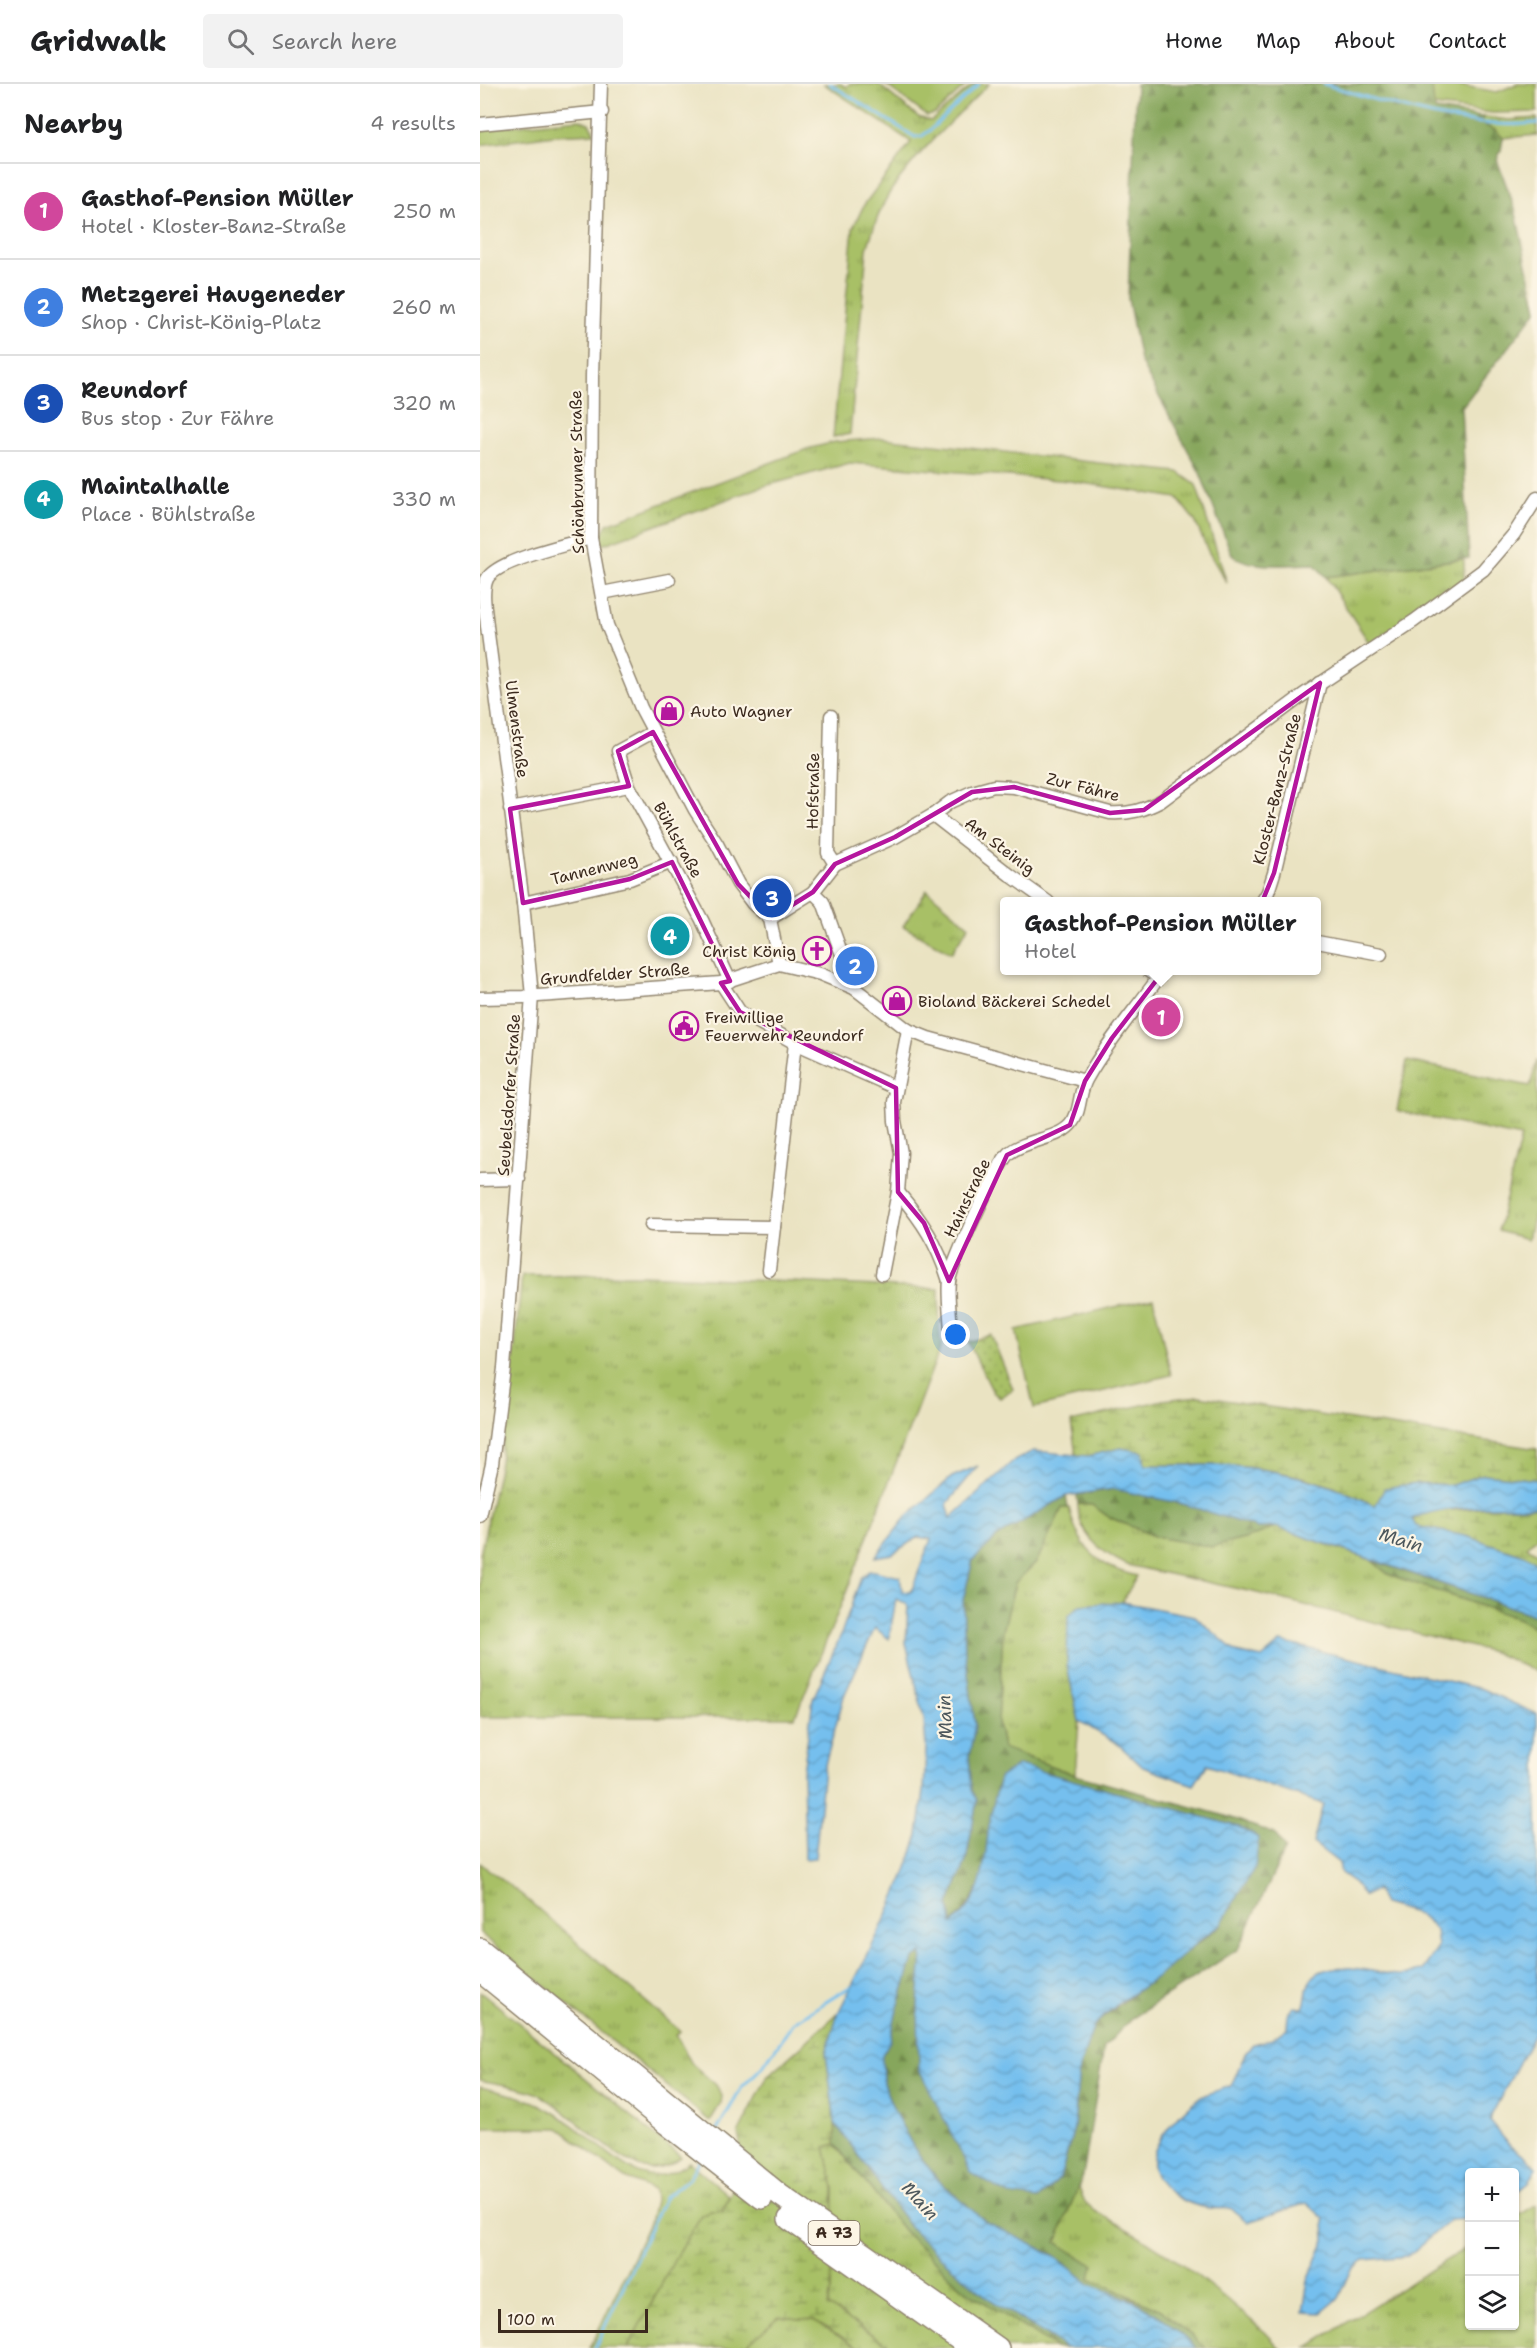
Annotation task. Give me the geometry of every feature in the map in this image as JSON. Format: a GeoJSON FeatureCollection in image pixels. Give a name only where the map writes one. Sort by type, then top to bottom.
{"type":"FeatureCollection","features":[{"type":"Feature","properties":{"kind":"highway","name":"A 73"},"geometry":{"type":"LineString","coordinates":[[480,1948],[773,2207],[971,2348]]}},
{"type":"Feature","properties":{"kind":"highway","name":"A 73"},"geometry":{"type":"LineString","coordinates":[[480,1971],[671,2117],[998,2348]]}},
{"type":"Feature","properties":{"kind":"street","name":"Schönbrunner Straße"},"geometry":{"type":"LineString","coordinates":[[601,84],[602,112],[592,376],[591,538],[607,626],[653,732],[695,810],[717,844],[738,884],[753,904],[770,919]]}},
{"type":"Feature","properties":{"kind":"street"},"geometry":{"type":"LineString","coordinates":[[480,124],[602,112]]}},
{"type":"Feature","properties":{"kind":"street","name":"Zur Fähre"},"geometry":{"type":"LineString","coordinates":[[770,919],[813,892],[835,864],[895,837],[933,815],[950,801],[994,786],[1044,794],[1110,813],[1125,814],[1144,810],[1161,801],[1320,684],[1459,589],[1487,567],[1514,534],[1537,498]]}},
{"type":"Feature","properties":{"kind":"street","name":"Ulmenstraße"},"geometry":{"type":"LineString","coordinates":[[532,996],[523,903],[483,626],[484,588],[488,578],[495,570],[524,557],[591,538]]}},
{"type":"Feature","properties":{"kind":"street"},"geometry":{"type":"LineString","coordinates":[[602,593],[669,580]]}},
{"type":"Feature","properties":{"kind":"street","name":"Kloster-Banz-Straße"},"geometry":{"type":"LineString","coordinates":[[1265,897],[1274,873],[1320,684]]}},
{"type":"Feature","properties":{"kind":"street","name":"Hofstraße"},"geometry":{"type":"LineString","coordinates":[[831,716],[828,853],[835,864]]}},
{"type":"Feature","properties":{"kind":"street","name":"Bühlstraße"},"geometry":{"type":"LineString","coordinates":[[653,732],[618,751],[629,786],[702,920],[725,982],[740,1012],[795,1043],[896,1088]]}},
{"type":"Feature","properties":{"kind":"street"},"geometry":{"type":"LineString","coordinates":[[510,809],[629,786]]}},
{"type":"Feature","properties":{"kind":"street","name":"Am Steinig"},"geometry":{"type":"LineString","coordinates":[[933,815],[1041,897]]}},
{"type":"Feature","properties":{"kind":"street","name":"Tannenweg"},"geometry":{"type":"LineString","coordinates":[[523,903],[630,879],[672,862]]}},
{"type":"Feature","properties":{"kind":"street"},"geometry":{"type":"LineString","coordinates":[[813,892],[823,902],[854,988]]}},
{"type":"Feature","properties":{"kind":"street"},"geometry":{"type":"LineString","coordinates":[[770,919],[779,964],[820,975],[854,988],[908,1030],[928,1038],[1085,1081],[1112,1038],[1160,975]]}},
{"type":"Feature","properties":{"kind":"street"},"geometry":{"type":"LineString","coordinates":[[1321,943],[1381,954]]}},
{"type":"Feature","properties":{"kind":"street","name":"Grundfelder Straße"},"geometry":{"type":"LineString","coordinates":[[480,998],[725,982],[779,964]]}},
{"type":"Feature","properties":{"kind":"street","name":"Seubelsdorfer Straße"},"geometry":{"type":"LineString","coordinates":[[480,1516],[492,1464],[499,1417],[532,996]]}},
{"type":"Feature","properties":{"kind":"street"},"geometry":{"type":"LineString","coordinates":[[882,1274],[898,1192],[901,1153],[895,1121],[896,1088],[908,1030]]}},
{"type":"Feature","properties":{"kind":"street"},"geometry":{"type":"LineString","coordinates":[[769,1270],[795,1043]]}},
{"type":"Feature","properties":{"kind":"street","name":"Hainstraße"},"geometry":{"type":"LineString","coordinates":[[951,1335],[949,1281],[964,1240],[997,1170],[1006,1155],[1021,1144],[1063,1131],[1070,1125],[1078,1110],[1085,1081]]}},
{"type":"Feature","properties":{"kind":"street"},"geometry":{"type":"LineString","coordinates":[[480,1180],[519,1179]]}},
{"type":"Feature","properties":{"kind":"street"},"geometry":{"type":"LineString","coordinates":[[898,1192],[924,1223],[941,1255],[949,1281]]}},
{"type":"Feature","properties":{"kind":"street"},"geometry":{"type":"LineString","coordinates":[[651,1225],[774,1227]]}},
{"type":"Feature","properties":{"kind":"highlighted area"},"geometry":{"type":"Polygon","coordinates":[[[1320,683],[1274,873],[1262,902],[1238,925],[1185,943],[1112,1038],[1085,1081],[1070,1125],[1007,1155],[949,1281],[924,1223],[898,1192],[896,1088],[740,1012],[721,983],[730,981],[672,862],[630,879],[523,903],[510,809],[629,786],[618,751],[653,732],[738,884],[771,918],[813,892],[835,864],[895,837],[972,792],[1014,787],[1110,813],[1144,810],[1320,683]]]}},
{"type":"Feature","properties":{"kind":"green space"},"geometry":{"type":"Polygon","coordinates":[[[824,84],[841,84],[846,87],[849,84],[878,84],[918,117],[931,121],[974,84],[989,84],[914,161],[892,189],[880,211],[867,249],[850,434],[833,437],[853,228],[864,205],[911,142],[824,84]]]}},
{"type":"Feature","properties":{"kind":"green space"},"geometry":{"type":"Polygon","coordinates":[[[885,84],[967,84],[935,114],[927,116],[885,84]]]}},
{"type":"Feature","properties":{"kind":"green space"},"geometry":{"type":"Polygon","coordinates":[[[1136,84],[1432,84],[1435,110],[1483,117],[1480,123],[1495,130],[1503,138],[1497,160],[1515,209],[1537,310],[1461,408],[1469,558],[1326,577],[1314,564],[1250,563],[1232,555],[1200,473],[1140,361],[1128,299],[1136,84]]]}},
{"type":"Feature","properties":{"kind":"green space"},"geometry":{"type":"Polygon","coordinates":[[[1432,84],[1452,84],[1497,92],[1517,84],[1537,84],[1537,112],[1493,113],[1434,106],[1432,84]]]}},
{"type":"Feature","properties":{"kind":"green space"},"geometry":{"type":"Polygon","coordinates":[[[1483,117],[1509,120],[1537,118],[1537,135],[1503,138],[1495,130],[1479,123],[1483,117]]]}},
{"type":"Feature","properties":{"kind":"green space"},"geometry":{"type":"Polygon","coordinates":[[[579,119],[589,123],[595,133],[554,135],[480,145],[480,129],[579,119]]]}},
{"type":"Feature","properties":{"kind":"green space"},"geometry":{"type":"Polygon","coordinates":[[[882,438],[1178,472],[1196,485],[1227,583],[1208,551],[1195,521],[1177,498],[1070,481],[850,463],[761,487],[602,545],[601,535],[607,524],[807,449],[835,442],[882,438]]]}},
{"type":"Feature","properties":{"kind":"green space"},"geometry":{"type":"Polygon","coordinates":[[[1464,559],[1464,581],[1370,644],[1326,577],[1464,559]]]}},
{"type":"Feature","properties":{"kind":"green space"},"geometry":{"type":"Polygon","coordinates":[[[927,890],[969,926],[951,953],[903,926],[927,890]]]}},
{"type":"Feature","properties":{"kind":"green space"},"geometry":{"type":"Polygon","coordinates":[[[1537,1060],[1537,1201],[1528,1239],[1498,1231],[1521,1137],[1397,1111],[1407,1061],[1530,1086],[1537,1060]]]}},
{"type":"Feature","properties":{"kind":"green space"},"geometry":{"type":"Polygon","coordinates":[[[643,1275],[939,1289],[941,1346],[846,1593],[795,1717],[480,1717],[480,1555],[499,1468],[511,1384],[522,1276],[643,1275]]]}},
{"type":"Feature","properties":{"kind":"green space"},"geometry":{"type":"Polygon","coordinates":[[[1153,1298],[1171,1375],[1034,1408],[1016,1330],[1153,1298]]]}},
{"type":"Feature","properties":{"kind":"green space"},"geometry":{"type":"Polygon","coordinates":[[[991,1335],[1013,1389],[1000,1398],[993,1392],[968,1342],[991,1335]]]}},
{"type":"Feature","properties":{"kind":"green space"},"geometry":{"type":"Polygon","coordinates":[[[1199,1396],[1537,1449],[1537,1480],[1484,1474],[1452,1485],[1416,1483],[1375,1506],[1342,1490],[1288,1474],[1222,1465],[1145,1465],[1143,1452],[1121,1448],[1088,1456],[1076,1455],[1071,1422],[1163,1400],[1199,1396]]]}},
{"type":"Feature","properties":{"kind":"green space"},"geometry":{"type":"Polygon","coordinates":[[[1113,1489],[1183,1504],[1258,1528],[1276,1527],[1248,1538],[1212,1547],[1156,1537],[1109,1517],[1092,1505],[1078,1504],[1077,1495],[1113,1489]]]}},
{"type":"Feature","properties":{"kind":"green space"},"geometry":{"type":"Polygon","coordinates":[[[1066,1496],[1068,1508],[1062,1508],[1037,1561],[1015,1583],[1003,1631],[998,1722],[1003,1748],[1075,1775],[1229,1817],[1275,1834],[1285,1849],[1238,1949],[1131,2019],[1104,2047],[1083,2175],[1056,2242],[1093,2265],[1090,2278],[1161,2310],[1206,2348],[1197,2348],[1164,2319],[1135,2301],[1089,2284],[1055,2256],[986,2222],[938,2180],[914,2148],[895,2113],[883,2083],[882,2055],[890,2041],[895,2014],[913,1959],[923,1952],[918,2003],[1038,2199],[1060,2178],[1074,2128],[1079,2069],[1094,2025],[1221,1925],[991,1814],[983,1873],[972,1899],[964,1912],[952,1924],[949,1905],[966,1861],[977,1800],[972,1790],[969,1757],[975,1725],[965,1652],[963,1600],[973,1560],[998,1536],[1066,1496]]]}},
{"type":"Feature","properties":{"kind":"green space"},"geometry":{"type":"Polygon","coordinates":[[[1078,1504],[1092,1505],[1109,1517],[1156,1537],[1212,1547],[1248,1538],[1276,1527],[1371,1560],[1388,1574],[1519,1619],[1537,1629],[1537,1672],[1493,1652],[1253,1592],[1127,1565],[1100,1548],[1086,1533],[1079,1515],[1078,1504]]]}},
{"type":"Feature","properties":{"kind":"green space"},"geometry":{"type":"Polygon","coordinates":[[[1493,1507],[1537,1507],[1537,1538],[1526,1546],[1537,1553],[1537,1564],[1527,1556],[1466,1536],[1415,1526],[1412,1519],[1428,1512],[1493,1507]]]}},
{"type":"Feature","properties":{"kind":"green space"},"geometry":{"type":"Polygon","coordinates":[[[1062,1508],[1069,1508],[1078,1534],[1091,1553],[1111,1567],[1137,1576],[1122,1602],[1080,1605],[1067,1666],[1079,1721],[1075,1775],[1003,1748],[998,1722],[1003,1631],[1015,1583],[1037,1561],[1062,1508]]]}},
{"type":"Feature","properties":{"kind":"green space"},"geometry":{"type":"Polygon","coordinates":[[[1371,1560],[1537,1616],[1537,1629],[1519,1619],[1388,1574],[1371,1560]]]}},
{"type":"Feature","properties":{"kind":"green space"},"geometry":{"type":"Polygon","coordinates":[[[480,1863],[522,1895],[680,2031],[676,2035],[692,2064],[716,2085],[722,2096],[721,2103],[710,2121],[480,1933],[480,1863]]]}},
{"type":"Feature","properties":{"kind":"green space"},"geometry":{"type":"Polygon","coordinates":[[[480,1991],[681,2157],[660,2168],[640,2166],[612,2150],[542,2096],[521,2088],[480,2080],[480,1991]]]}},
{"type":"Feature","properties":{"kind":"green space"},"geometry":{"type":"Polygon","coordinates":[[[838,2013],[826,2053],[835,2123],[835,2144],[825,2147],[834,2188],[831,2291],[828,2306],[893,2348],[860,2348],[814,2320],[779,2317],[742,2348],[628,2348],[676,2257],[701,2216],[711,2211],[723,2211],[744,2162],[738,2134],[767,2077],[838,2013]]]}},
{"type":"Feature","properties":{"kind":"green space"},"geometry":{"type":"Polygon","coordinates":[[[480,2087],[539,2104],[570,2123],[614,2158],[637,2172],[662,2175],[675,2171],[689,2162],[729,2196],[722,2211],[711,2211],[701,2216],[676,2257],[628,2348],[590,2348],[651,2219],[655,2201],[654,2190],[623,2177],[559,2128],[480,2128],[480,2087]]]}},
{"type":"Feature","properties":{"kind":"green space"},"geometry":{"type":"Polygon","coordinates":[[[835,2123],[910,2227],[987,2297],[1066,2348],[1056,2348],[962,2288],[904,2231],[835,2144],[835,2123]]]}},
{"type":"Feature","properties":{"kind":"green space"},"geometry":{"type":"Polygon","coordinates":[[[835,2144],[904,2231],[962,2288],[1056,2348],[893,2348],[828,2306],[831,2291],[834,2188],[825,2147],[835,2144]]]}},
{"type":"Feature","properties":{"kind":"green space"},"geometry":{"type":"Polygon","coordinates":[[[1078,2186],[1085,2202],[1095,2211],[1182,2264],[1266,2333],[1280,2348],[1206,2348],[1161,2310],[1089,2278],[1056,2242],[1078,2186]]]}},
{"type":"Feature","properties":{"kind":"green space"},"geometry":{"type":"Polygon","coordinates":[[[1537,2204],[1537,2348],[1306,2348],[1465,2249],[1465,2330],[1519,2330],[1519,2215],[1537,2204]]]}},
{"type":"Feature","properties":{"kind":"green space"},"geometry":{"type":"Polygon","coordinates":[[[779,2317],[814,2320],[860,2348],[742,2348],[779,2317]]]}},
{"type":"Feature","properties":{"kind":"water","name":"Main"},"geometry":{"type":"Polygon","coordinates":[[[1121,1448],[1143,1452],[1145,1465],[1233,1466],[1288,1474],[1324,1484],[1375,1506],[1385,1488],[1416,1483],[1452,1485],[1484,1474],[1537,1480],[1537,1507],[1456,1509],[1425,1514],[1412,1519],[1416,1526],[1466,1536],[1527,1556],[1537,1564],[1537,1616],[1276,1527],[1258,1528],[1183,1504],[1113,1489],[1066,1496],[998,1536],[973,1560],[963,1600],[965,1652],[975,1725],[969,1757],[972,1790],[977,1800],[966,1861],[949,1905],[952,1924],[964,1913],[978,1887],[1000,1777],[1019,1765],[1239,1827],[1259,1838],[1255,1867],[1221,1924],[1158,1977],[1120,2002],[1094,2025],[1079,2069],[1074,2128],[1060,2178],[1038,2199],[1009,2195],[971,2173],[919,2069],[918,2004],[922,1953],[913,1959],[890,2041],[882,2055],[883,2083],[895,2113],[914,2148],[938,2180],[986,2222],[1055,2256],[1090,2284],[1136,2302],[1164,2319],[1197,2348],[1066,2348],[988,2298],[910,2227],[835,2123],[826,2053],[838,2013],[881,1928],[905,1874],[918,1835],[924,1791],[926,1747],[924,1719],[906,1643],[908,1604],[896,1599],[889,1639],[875,1628],[844,1696],[824,1768],[815,1858],[805,1859],[803,1772],[813,1699],[840,1637],[861,1578],[870,1570],[900,1577],[902,1591],[911,1592],[931,1539],[918,1537],[892,1554],[875,1557],[906,1517],[952,1477],[978,1466],[947,1504],[951,1518],[1012,1462],[1033,1451],[1088,1456],[1121,1448]]]}},
{"type":"Feature","properties":{"kind":"water"},"geometry":{"type":"Polygon","coordinates":[[[1122,1602],[1195,1616],[1236,1652],[1262,1658],[1281,1642],[1482,1689],[1537,1714],[1537,2028],[1489,2120],[1510,2146],[1537,2167],[1529,2183],[1519,2191],[1519,2168],[1465,2168],[1465,2219],[1450,2220],[1408,2256],[1364,2260],[1352,2269],[1339,2298],[1321,2313],[1303,2312],[1308,2280],[1325,2240],[1324,2219],[1307,2203],[1248,2222],[1230,2208],[1201,2206],[1174,2195],[1158,2179],[1153,2166],[1153,2157],[1163,2136],[1179,2115],[1205,2095],[1231,2086],[1245,2054],[1253,2044],[1272,2039],[1287,2028],[1288,2014],[1294,2007],[1303,2008],[1308,1985],[1312,1978],[1320,1972],[1342,1968],[1399,1975],[1422,1971],[1438,1948],[1436,1930],[1418,1914],[1384,1904],[1377,1890],[1364,1896],[1355,1883],[1341,1873],[1339,1863],[1313,1843],[1323,1804],[1207,1765],[1194,1785],[1143,1767],[1118,1744],[1079,1721],[1067,1666],[1068,1616],[1080,1605],[1122,1602]]]}},
{"type":"Feature","properties":{"kind":"waterway"},"geometry":{"type":"LineString","coordinates":[[830,84],[915,137],[922,136],[929,131],[979,84]]}},
{"type":"Feature","properties":{"kind":"waterway"},"geometry":{"type":"LineString","coordinates":[[1324,84],[1402,108],[1456,120],[1483,123],[1537,123]]}},
{"type":"Feature","properties":{"kind":"waterway"},"geometry":{"type":"LineString","coordinates":[[716,2132],[742,2087],[764,2065],[794,2022],[850,1987]]}},
{"type":"Feature","properties":{"kind":"waterway"},"geometry":{"type":"LineString","coordinates":[[595,2348],[664,2198],[689,2178],[699,2160]]}},
{"type":"Feature","properties":{"kind":"place","name":"Auto Wagner"},"geometry":{"type":"Point","coordinates":[669,711]}},
{"type":"Feature","properties":{"kind":"place","name":"Reundorf"},"geometry":{"type":"Point","coordinates":[772,898]}},
{"type":"Feature","properties":{"kind":"place","name":"Maintalhalle"},"geometry":{"type":"Point","coordinates":[670,936]}},
{"type":"Feature","properties":{"kind":"place","name":"Christ König"},"geometry":{"type":"Point","coordinates":[817,951]}},
{"type":"Feature","properties":{"kind":"place","name":"Metzgerei Haugeneder"},"geometry":{"type":"Point","coordinates":[855,966]}},
{"type":"Feature","properties":{"kind":"place","name":"Bioland Bäckerei Schedel"},"geometry":{"type":"Point","coordinates":[897,1001]}},
{"type":"Feature","properties":{"kind":"place","name":"Gasthof-Pension Müller"},"geometry":{"type":"Point","coordinates":[1161,1017]}},
{"type":"Feature","properties":{"kind":"place","name":"Freiwillige Feuerwehr Reundorf"},"geometry":{"type":"Point","coordinates":[684,1026]}}]}
